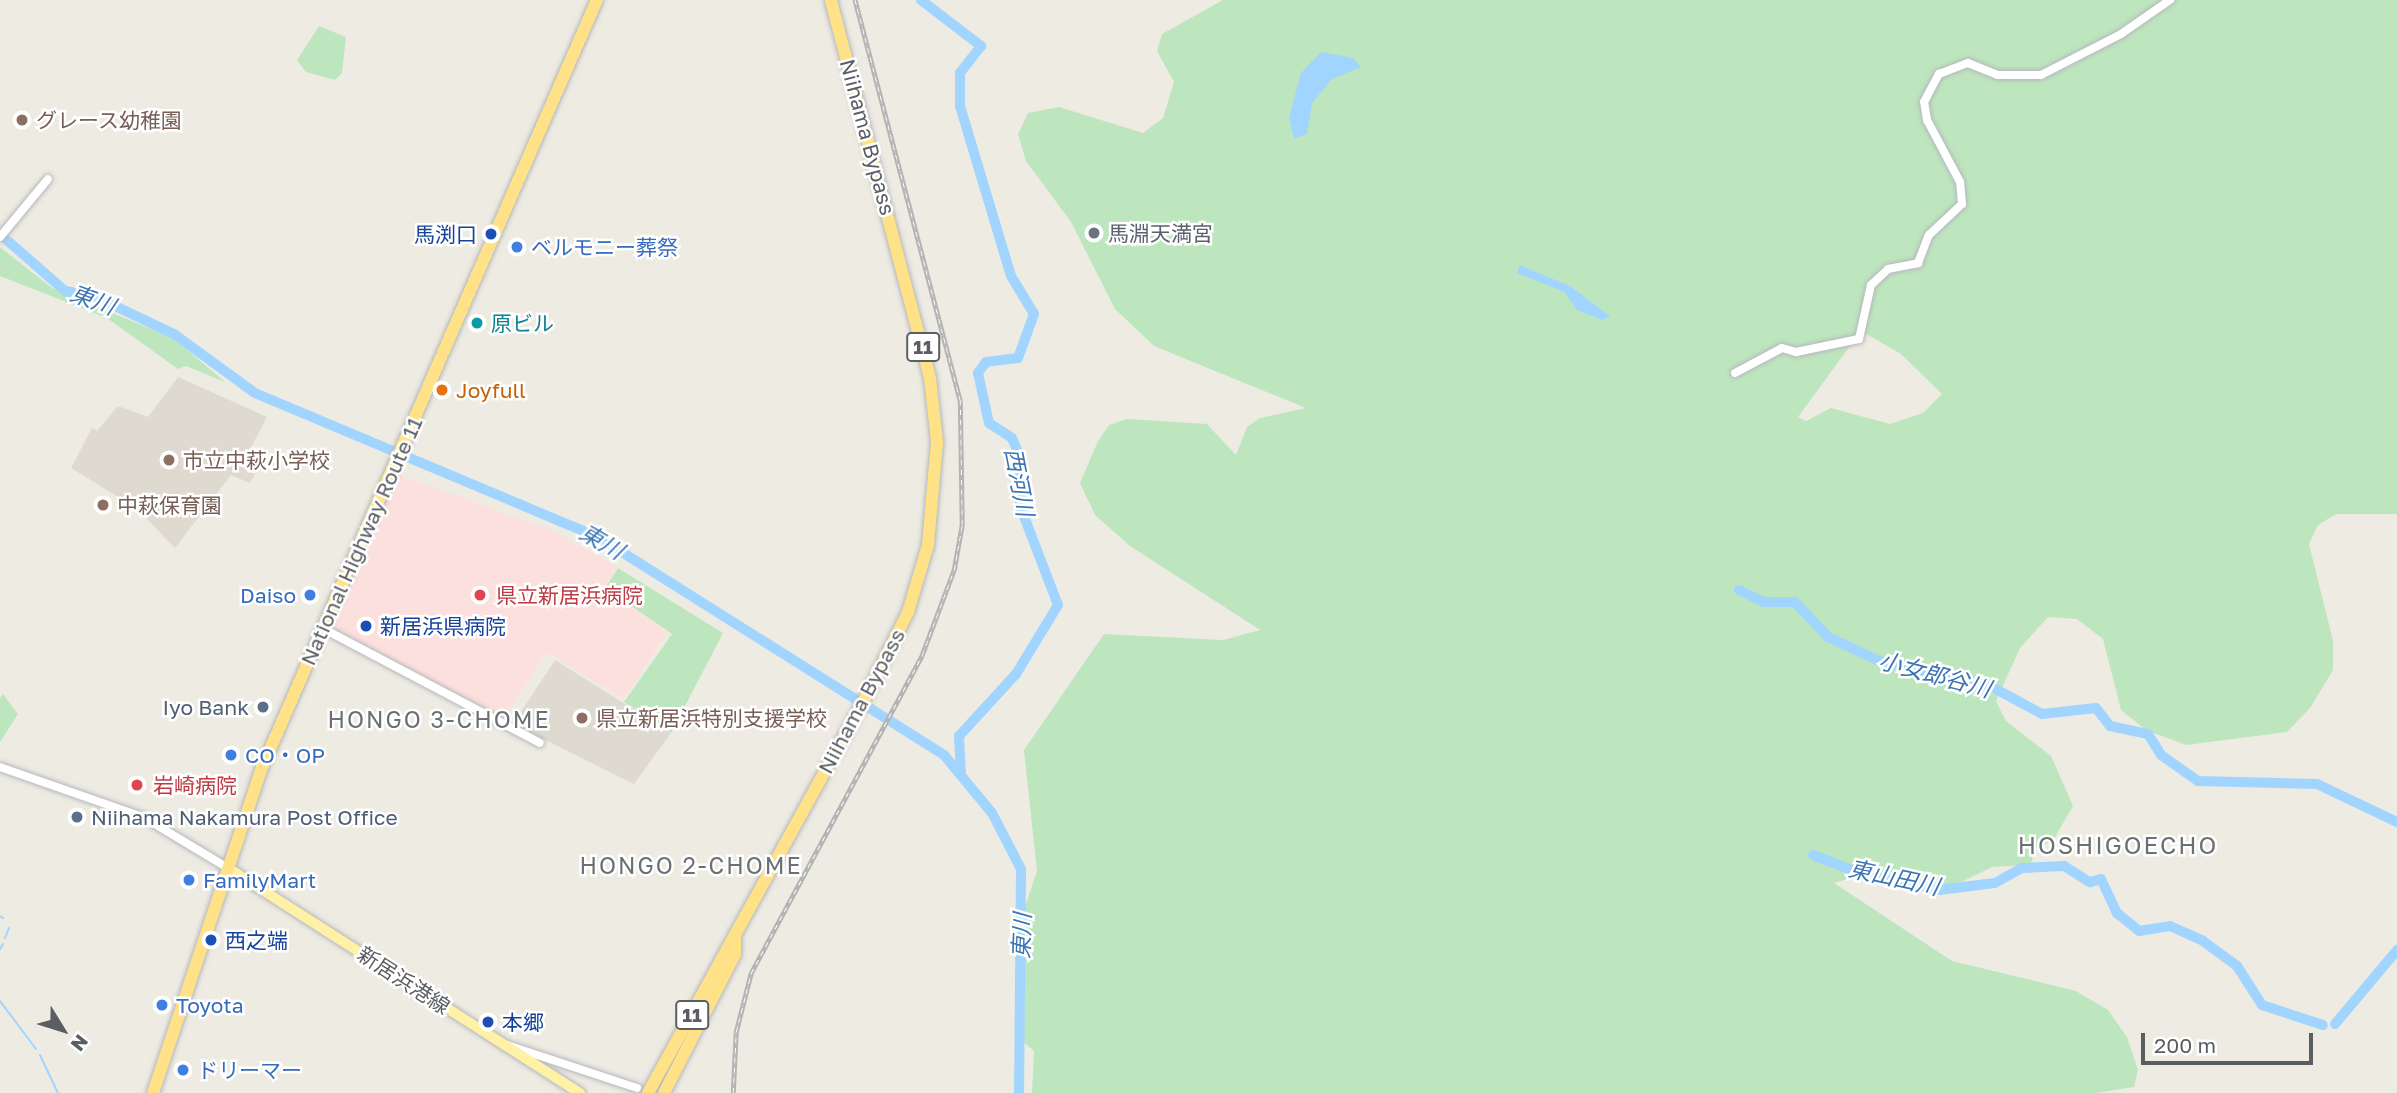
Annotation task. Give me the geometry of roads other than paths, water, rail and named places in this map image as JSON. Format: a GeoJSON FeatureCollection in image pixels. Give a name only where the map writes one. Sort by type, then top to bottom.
{"type":"FeatureCollection","features":[{"type":"Feature","properties":{"kind":"highway","name":"National Highway Route 11"},"geometry":{"type":"LineString","coordinates":[[153,1093],[261,770],[597,0]]}},
{"type":"Feature","properties":{"kind":"highway","name":"Niihama Bypass"},"geometry":{"type":"LineString","coordinates":[[643,1091],[734,936],[869,692],[908,612],[928,545],[937,442],[922,344],[831,0]]}},
{"type":"Feature","properties":{"kind":"highway","name":"Niihama Bypass"},"geometry":{"type":"LineString","coordinates":[[664,1093],[735,954],[734,936]]}},
{"type":"Feature","properties":{"kind":"main road","name":"新居浜港線"},"geometry":{"type":"LineString","coordinates":[[228,868],[580,1093]]}},
{"type":"Feature","properties":{"kind":"street"},"geometry":{"type":"LineString","coordinates":[[1735,373],[1782,348],[1796,352],[1859,339],[1871,285],[1888,269],[1918,263],[1928,235],[1962,204],[1960,182],[1927,120],[1924,102],[1939,74],[1968,64],[1998,75],[2041,75],[2121,34],[2170,0]]}},
{"type":"Feature","properties":{"kind":"street"},"geometry":{"type":"LineString","coordinates":[[0,237],[48,180]]}},
{"type":"Feature","properties":{"kind":"street"},"geometry":{"type":"LineString","coordinates":[[322,628],[540,743]]}},
{"type":"Feature","properties":{"kind":"street"},"geometry":{"type":"LineString","coordinates":[[0,767],[143,817],[228,868]]}},
{"type":"Feature","properties":{"kind":"street"},"geometry":{"type":"LineString","coordinates":[[504,1044],[643,1091]]}},
{"type":"Feature","properties":{"kind":"water"},"geometry":{"type":"Polygon","coordinates":[[[1321,52],[1353,58],[1361,67],[1332,79],[1312,103],[1307,134],[1294,139],[1289,118],[1301,73],[1321,52]]]}},
{"type":"Feature","properties":{"kind":"water"},"geometry":{"type":"Polygon","coordinates":[[[1520,265],[1570,286],[1610,316],[1603,320],[1577,310],[1564,292],[1517,273],[1520,265]]]}},
{"type":"Feature","properties":{"kind":"waterway","name":"西河川"},"geometry":{"type":"LineString","coordinates":[[921,0],[981,46],[960,73],[960,106],[1011,276],[1034,314],[1018,358],[986,362],[978,373],[989,423],[1012,438],[1020,457],[1020,506],[1058,605],[1016,674],[959,736],[961,773]]}},
{"type":"Feature","properties":{"kind":"waterway","name":"東川"},"geometry":{"type":"LineString","coordinates":[[0,234],[65,291],[94,296],[174,334],[255,393],[598,537],[944,755],[992,813],[1021,869],[1019,1093]]}},
{"type":"Feature","properties":{"kind":"waterway","name":"小女郎谷川"},"geometry":{"type":"LineString","coordinates":[[1739,590],[1764,602],[1795,602],[1828,637],[1879,661],[1990,686],[2042,714],[2096,708],[2110,726],[2148,734],[2161,755],[2198,781],[2317,784],[2397,822]]}},
{"type":"Feature","properties":{"kind":"waterway","name":"東山田川"},"geometry":{"type":"LineString","coordinates":[[1813,855],[1862,874],[1939,890],[1995,883],[2022,868],[2064,866],[2090,882],[2101,879],[2117,913],[2139,931],[2170,926],[2203,941],[2237,966],[2262,1005],[2323,1025]]}},
{"type":"Feature","properties":{"kind":"waterway"},"geometry":{"type":"LineString","coordinates":[[5,938],[9,928]]}},
{"type":"Feature","properties":{"kind":"waterway"},"geometry":{"type":"LineString","coordinates":[[0,949],[3,944]]}},
{"type":"Feature","properties":{"kind":"waterway","name":"東山田川"},"geometry":{"type":"LineString","coordinates":[[2335,1024],[2397,950]]}},
{"type":"Feature","properties":{"kind":"waterway"},"geometry":{"type":"LineString","coordinates":[[0,1001],[36,1049]]}},
{"type":"Feature","properties":{"kind":"waterway"},"geometry":{"type":"LineString","coordinates":[[40,1055],[58,1093]]}},
{"type":"Feature","properties":{"kind":"railway"},"geometry":{"type":"LineString","coordinates":[[733,1093],[736,1032],[751,973],[922,655],[954,570],[962,525],[960,401],[855,0]]}},
{"type":"Feature","properties":{"kind":"place","name":"グレース幼稚園"},"geometry":{"type":"Point","coordinates":[22,120]}},
{"type":"Feature","properties":{"kind":"place","name":"馬淵天満宮"},"geometry":{"type":"Point","coordinates":[1094,233]}},
{"type":"Feature","properties":{"kind":"place","name":"馬渕口"},"geometry":{"type":"Point","coordinates":[491,234]}},
{"type":"Feature","properties":{"kind":"place","name":"ベルモニー葬祭"},"geometry":{"type":"Point","coordinates":[517,247]}},
{"type":"Feature","properties":{"kind":"place","name":"原ビル"},"geometry":{"type":"Point","coordinates":[477,323]}},
{"type":"Feature","properties":{"kind":"place","name":"Joyfull"},"geometry":{"type":"Point","coordinates":[442,390]}},
{"type":"Feature","properties":{"kind":"place","name":"市立中萩小学校"},"geometry":{"type":"Point","coordinates":[169,460]}},
{"type":"Feature","properties":{"kind":"place","name":"中萩保育園"},"geometry":{"type":"Point","coordinates":[103,505]}},
{"type":"Feature","properties":{"kind":"place","name":"Daiso"},"geometry":{"type":"Point","coordinates":[310,595]}},
{"type":"Feature","properties":{"kind":"place","name":"県立新居浜病院"},"geometry":{"type":"Point","coordinates":[480,595]}},
{"type":"Feature","properties":{"kind":"place","name":"新居浜県病院"},"geometry":{"type":"Point","coordinates":[366,626]}},
{"type":"Feature","properties":{"kind":"place","name":"Iyo Bank"},"geometry":{"type":"Point","coordinates":[263,707]}},
{"type":"Feature","properties":{"kind":"place","name":"県立新居浜特別支援学校"},"geometry":{"type":"Point","coordinates":[582,718]}},
{"type":"Feature","properties":{"kind":"place","name":"CO・OP"},"geometry":{"type":"Point","coordinates":[231,755]}},
{"type":"Feature","properties":{"kind":"place","name":"岩崎病院"},"geometry":{"type":"Point","coordinates":[137,785]}},
{"type":"Feature","properties":{"kind":"place","name":"Niihama Nakamura Post Office"},"geometry":{"type":"Point","coordinates":[77,817]}},
{"type":"Feature","properties":{"kind":"place","name":"FamilyMart"},"geometry":{"type":"Point","coordinates":[189,880]}},
{"type":"Feature","properties":{"kind":"place","name":"西之端"},"geometry":{"type":"Point","coordinates":[211,940]}},
{"type":"Feature","properties":{"kind":"place","name":"Toyota"},"geometry":{"type":"Point","coordinates":[162,1005]}},
{"type":"Feature","properties":{"kind":"place","name":"本郷"},"geometry":{"type":"Point","coordinates":[488,1022]}},
{"type":"Feature","properties":{"kind":"place","name":"ドリーマー"},"geometry":{"type":"Point","coordinates":[183,1070]}},
{"type":"Feature","properties":{"kind":"district","name":"HONGO 3-CHOME"},"geometry":{"type":"Point","coordinates":[439,719]}},
{"type":"Feature","properties":{"kind":"district","name":"HOSHIGOECHO"},"geometry":{"type":"Point","coordinates":[2118,845]}},
{"type":"Feature","properties":{"kind":"district","name":"HONGO 2-CHOME"},"geometry":{"type":"Point","coordinates":[691,865]}}]}
